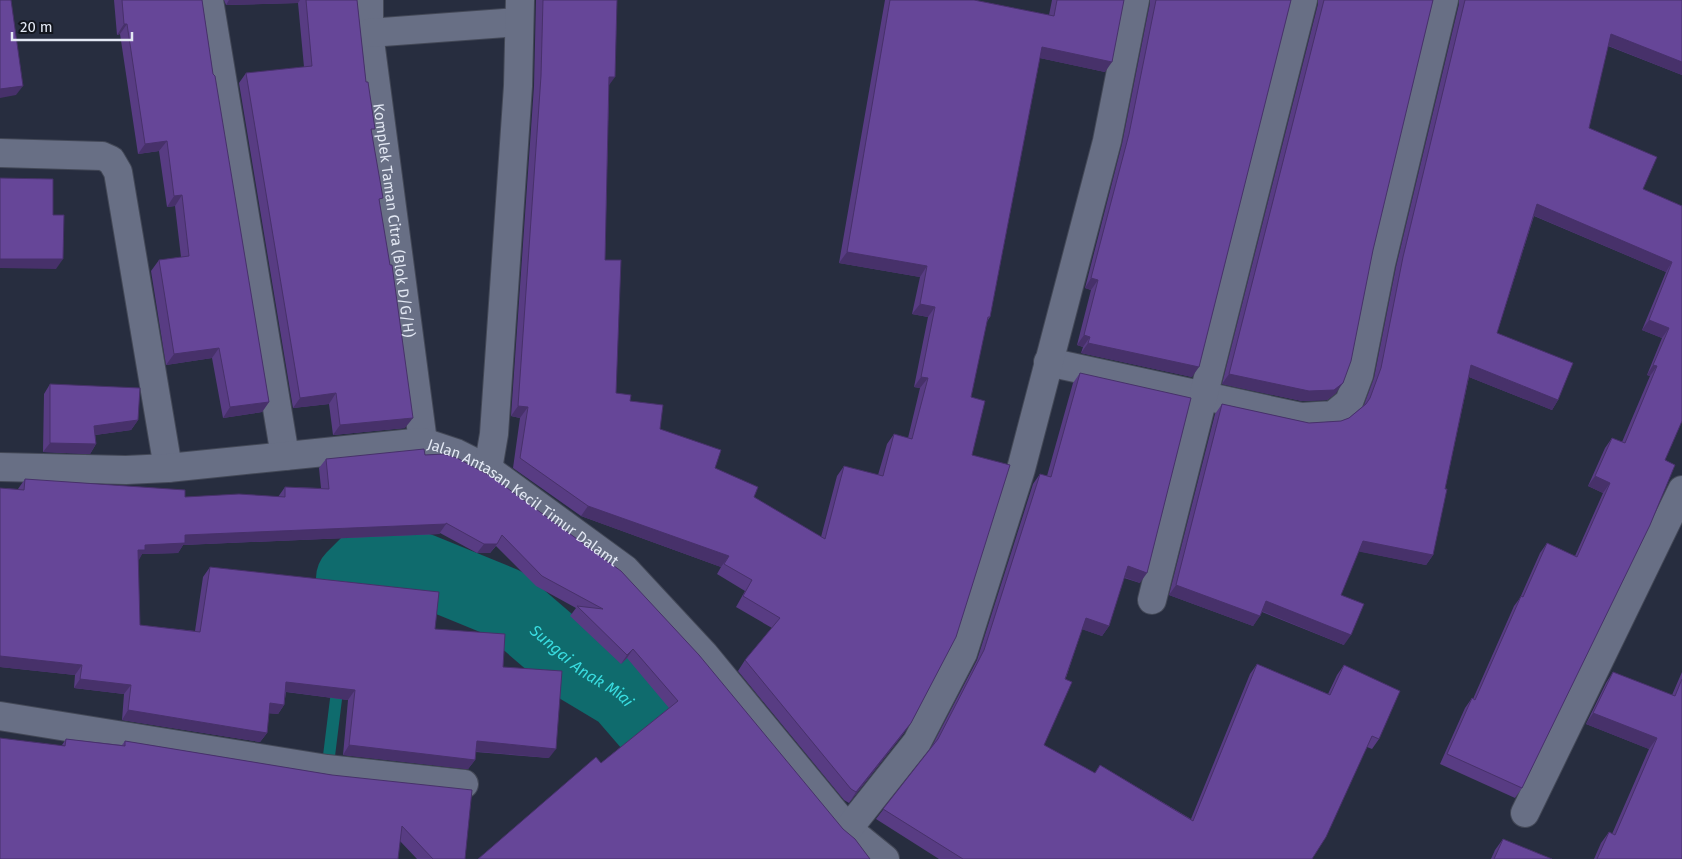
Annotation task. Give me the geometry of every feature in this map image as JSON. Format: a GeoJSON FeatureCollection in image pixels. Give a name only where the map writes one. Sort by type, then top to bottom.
{"type":"FeatureCollection","features":[{"type":"Feature","properties":{"kind":"street"},"geometry":{"type":"LineString","coordinates":[[209,0],[285,456]]}},
{"type":"Feature","properties":{"kind":"street","name":"Komplek Taman Citra (Blok D/G/H)"},"geometry":{"type":"LineString","coordinates":[[369,0],[369,33],[423,442]]}},
{"type":"Feature","properties":{"kind":"street"},"geometry":{"type":"LineString","coordinates":[[848,829],[917,742],[963,653],[1021,469],[1106,141],[1135,0]]}},
{"type":"Feature","properties":{"kind":"street"},"geometry":{"type":"LineString","coordinates":[[1152,600],[1303,0]]}},
{"type":"Feature","properties":{"kind":"street"},"geometry":{"type":"LineString","coordinates":[[1048,362],[1300,417],[1333,414],[1348,402],[1359,375],[1381,264],[1444,0]]}},
{"type":"Feature","properties":{"kind":"street"},"geometry":{"type":"LineString","coordinates":[[369,33],[519,11],[518,86],[494,434],[488,469]]}},
{"type":"Feature","properties":{"kind":"street"},"geometry":{"type":"LineString","coordinates":[[0,153],[102,156],[111,160],[118,172],[168,468]]}},
{"type":"Feature","properties":{"kind":"street"},"geometry":{"type":"LineString","coordinates":[[456,454],[494,434]]}},
{"type":"Feature","properties":{"kind":"street","name":"Jalan Antasan Kecil Timur Dalamt"},"geometry":{"type":"LineString","coordinates":[[0,467],[126,470],[168,468],[423,442],[456,454],[488,469],[624,569],[704,654],[848,829],[885,859]]}},
{"type":"Feature","properties":{"kind":"street"},"geometry":{"type":"LineString","coordinates":[[1525,813],[1682,490]]}},
{"type":"Feature","properties":{"kind":"street"},"geometry":{"type":"LineString","coordinates":[[0,716],[320,768],[464,784]]}},
{"type":"Feature","properties":{"kind":"building"},"geometry":{"type":"Polygon","coordinates":[[[0,0],[11,0],[23,86],[0,89],[0,0]]]}},
{"type":"Feature","properties":{"kind":"building"},"geometry":{"type":"Polygon","coordinates":[[[122,0],[202,0],[269,402],[230,407],[219,348],[174,354],[159,260],[189,256],[182,195],[174,196],[167,141],[145,144],[127,24],[124,24],[122,0]]]}},
{"type":"Feature","properties":{"kind":"building"},"geometry":{"type":"Polygon","coordinates":[[[306,0],[357,0],[366,82],[368,82],[375,129],[371,129],[383,198],[379,199],[390,265],[392,265],[413,418],[340,425],[336,393],[300,398],[246,73],[312,66],[306,0]]]}},
{"type":"Feature","properties":{"kind":"building"},"geometry":{"type":"Polygon","coordinates":[[[543,0],[617,0],[615,77],[609,77],[605,260],[621,260],[616,393],[631,395],[630,401],[663,405],[660,429],[721,450],[715,468],[758,487],[754,497],[825,539],[844,466],[883,476],[894,434],[912,439],[928,378],[921,377],[935,307],[920,304],[927,266],[847,252],[890,0],[974,0],[1054,16],[1057,0],[1124,0],[1112,62],[1042,47],[990,317],[988,317],[971,397],[985,401],[972,455],[1010,465],[956,637],[911,723],[856,792],[851,789],[745,660],[780,618],[743,596],[752,580],[724,564],[729,556],[588,506],[520,458],[528,407],[518,406],[541,76],[543,0]]]}},
{"type":"Feature","properties":{"kind":"building"},"geometry":{"type":"Polygon","coordinates":[[[1156,0],[1291,0],[1199,367],[1088,343],[1090,337],[1084,335],[1098,280],[1091,278],[1129,134],[1156,0]]]}},
{"type":"Feature","properties":{"kind":"building"},"geometry":{"type":"Polygon","coordinates":[[[1324,0],[1433,0],[1373,250],[1351,361],[1343,383],[1334,390],[1309,391],[1229,374],[1324,0]]]}},
{"type":"Feature","properties":{"kind":"building"},"geometry":{"type":"Polygon","coordinates":[[[1465,0],[1682,0],[1682,62],[1611,34],[1589,128],[1657,157],[1643,189],[1682,206],[1682,421],[1665,460],[1675,465],[1650,525],[1522,788],[1447,754],[1472,698],[1475,700],[1521,596],[1523,597],[1547,543],[1577,557],[1610,483],[1595,476],[1612,438],[1625,443],[1657,366],[1653,365],[1669,328],[1649,320],[1672,262],[1537,204],[1497,333],[1573,363],[1558,400],[1471,365],[1433,555],[1363,541],[1341,595],[1364,604],[1351,635],[1266,601],[1260,616],[1176,585],[1222,404],[1309,423],[1341,421],[1349,418],[1366,404],[1370,398],[1381,368],[1403,257],[1465,0]]]}},
{"type":"Feature","properties":{"kind":"building"},"geometry":{"type":"Polygon","coordinates":[[[0,178],[53,179],[53,215],[64,215],[63,259],[0,259],[0,178]]]}},
{"type":"Feature","properties":{"kind":"building"},"geometry":{"type":"Polygon","coordinates":[[[1080,373],[1191,398],[1147,573],[1128,566],[1109,626],[1086,618],[1065,679],[1072,682],[1044,745],[1095,773],[1100,765],[1193,821],[1257,664],[1330,695],[1344,665],[1400,691],[1379,739],[1372,736],[1326,837],[1312,859],[963,859],[883,809],[938,739],[984,650],[1040,474],[1051,477],[1080,373]]]}},
{"type":"Feature","properties":{"kind":"building"},"geometry":{"type":"Polygon","coordinates":[[[50,384],[140,388],[138,420],[94,426],[96,444],[50,443],[50,384]]]}},
{"type":"Feature","properties":{"kind":"building"},"geometry":{"type":"Polygon","coordinates":[[[424,449],[425,455],[444,454],[457,458],[492,477],[621,571],[699,655],[870,859],[478,859],[596,757],[601,763],[678,701],[633,649],[627,655],[577,606],[603,609],[542,576],[502,535],[497,544],[484,544],[446,523],[185,535],[185,543],[145,545],[145,550],[138,550],[140,625],[200,632],[210,567],[439,592],[435,629],[505,634],[503,667],[562,671],[556,749],[477,741],[475,760],[349,745],[355,690],[286,682],[284,705],[270,703],[267,733],[128,710],[131,685],[80,679],[82,665],[0,656],[0,488],[24,490],[25,479],[185,490],[185,497],[239,494],[285,497],[285,487],[329,489],[326,459],[424,449]]]}},
{"type":"Feature","properties":{"kind":"building"},"geometry":{"type":"Polygon","coordinates":[[[1613,672],[1675,696],[1682,679],[1682,859],[1597,859],[1609,832],[1615,835],[1657,738],[1593,713],[1613,672]]]}},
{"type":"Feature","properties":{"kind":"building"},"geometry":{"type":"Polygon","coordinates":[[[0,738],[65,746],[66,739],[125,746],[125,741],[332,775],[472,790],[465,859],[433,859],[402,826],[398,859],[0,859],[0,738]]]}},
{"type":"Feature","properties":{"kind":"building"},"geometry":{"type":"Polygon","coordinates":[[[1503,839],[1552,859],[1494,859],[1503,839]]]}},
{"type":"Feature","properties":{"kind":"waterway","name":"Sungai Anak Miai"},"geometry":{"type":"LineString","coordinates":[[352,578],[368,562],[421,569],[504,603],[582,670],[622,694],[718,805],[761,859]]}},
{"type":"Feature","properties":{"kind":"waterway"},"geometry":{"type":"LineString","coordinates":[[350,599],[352,578]]}},
{"type":"Feature","properties":{"kind":"waterway"},"geometry":{"type":"LineString","coordinates":[[327,772],[338,683]]}}]}
